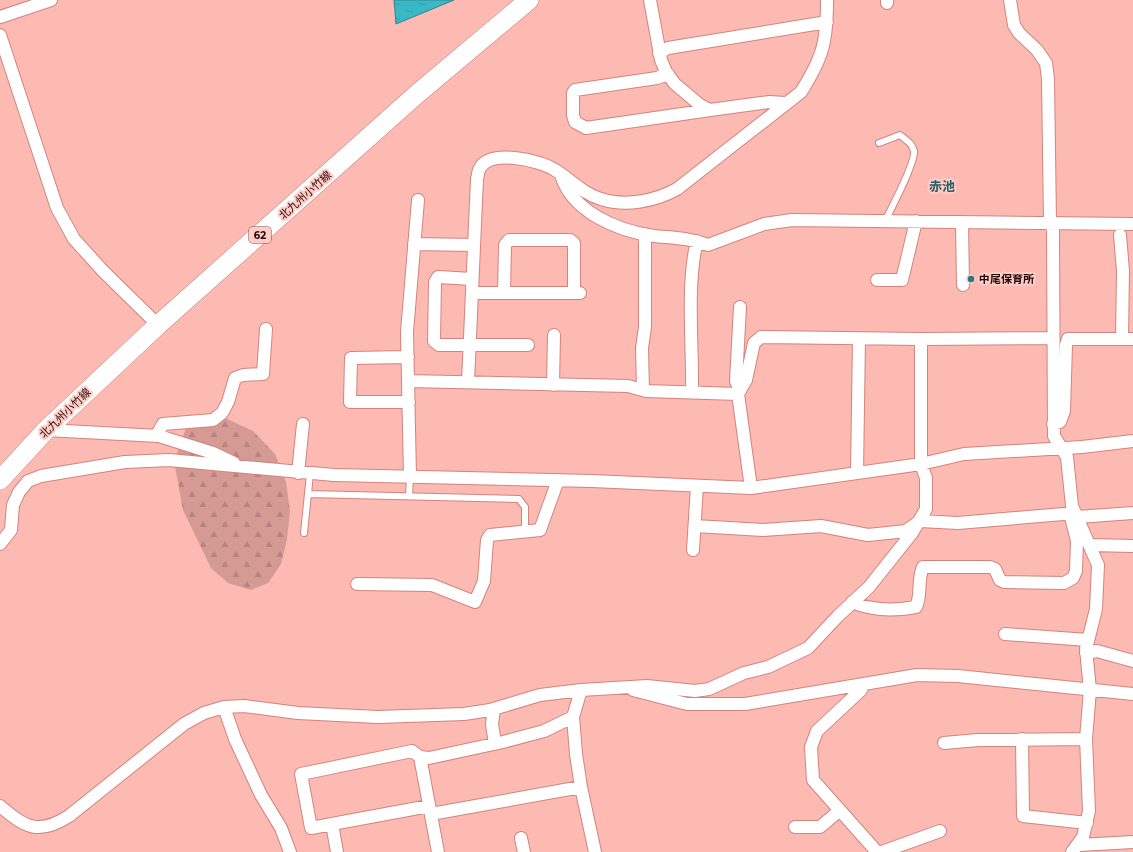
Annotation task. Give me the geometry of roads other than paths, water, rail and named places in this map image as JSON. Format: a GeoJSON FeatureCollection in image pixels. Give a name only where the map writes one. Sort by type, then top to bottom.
{"type":"FeatureCollection","features":[{"type":"Feature","properties":{"kind":"main road","name":"北九州小竹線"},"geometry":{"type":"LineString","coordinates":[[0,480],[46,430],[158,325],[417,94],[529,0]]}},
{"type":"Feature","properties":{"kind":"street"},"geometry":{"type":"LineString","coordinates":[[0,17],[51,0]]}},
{"type":"Feature","properties":{"kind":"street"},"geometry":{"type":"LineString","coordinates":[[650,0],[659,53],[668,74],[675,84],[710,110]]}},
{"type":"Feature","properties":{"kind":"street"},"geometry":{"type":"LineString","coordinates":[[468,382],[477,179],[479,169],[484,164],[499,158],[522,159],[539,163],[554,170],[583,190],[601,199],[637,202],[663,197],[677,189],[800,92],[811,76],[824,45],[827,22],[827,0]]}},
{"type":"Feature","properties":{"kind":"street"},"geometry":{"type":"LineString","coordinates":[[852,602],[872,609],[902,610],[916,608],[918,602],[919,581],[923,567],[990,567],[995,569],[1000,580],[1004,582],[1064,583],[1073,578],[1076,571],[1077,542],[1067,457],[1060,448],[1054,436],[1053,424],[1053,230],[1050,223],[1048,79],[1046,63],[1037,50],[1019,33],[1014,25],[1010,0]]}},
{"type":"Feature","properties":{"kind":"street"},"geometry":{"type":"LineString","coordinates":[[659,53],[668,48],[827,22]]}},
{"type":"Feature","properties":{"kind":"street"},"geometry":{"type":"LineString","coordinates":[[0,35],[57,208],[74,240],[158,325]]}},
{"type":"Feature","properties":{"kind":"street"},"geometry":{"type":"LineString","coordinates":[[668,74],[657,78],[575,90],[573,93],[574,122],[586,128],[769,102],[786,104]]}},
{"type":"Feature","properties":{"kind":"street"},"geometry":{"type":"LineString","coordinates":[[561,175],[564,187],[574,199],[594,215],[611,224],[645,234],[697,241],[708,245],[764,224],[792,220],[1133,224]]}},
{"type":"Feature","properties":{"kind":"street"},"geometry":{"type":"LineString","coordinates":[[410,477],[408,309],[418,200]]}},
{"type":"Feature","properties":{"kind":"street"},"geometry":{"type":"LineString","coordinates":[[877,280],[902,280],[916,221]]}},
{"type":"Feature","properties":{"kind":"street"},"geometry":{"type":"LineString","coordinates":[[962,222],[963,285]]}},
{"type":"Feature","properties":{"kind":"street"},"geometry":{"type":"LineString","coordinates":[[643,390],[642,348],[645,328],[645,234]]}},
{"type":"Feature","properties":{"kind":"street"},"geometry":{"type":"LineString","coordinates":[[1053,424],[1060,422],[1064,411],[1066,345],[1068,339],[1127,339],[1120,235]]}},
{"type":"Feature","properties":{"kind":"street"},"geometry":{"type":"LineString","coordinates":[[472,293],[504,293],[577,293],[574,243],[570,240],[509,240],[505,245],[504,293]]}},
{"type":"Feature","properties":{"kind":"street"},"geometry":{"type":"LineString","coordinates":[[692,392],[692,285],[694,253],[697,241]]}},
{"type":"Feature","properties":{"kind":"street"},"geometry":{"type":"LineString","coordinates":[[414,244],[474,245]]}},
{"type":"Feature","properties":{"kind":"street"},"geometry":{"type":"LineString","coordinates":[[472,279],[438,277],[436,282],[434,341],[439,345],[528,345]]}},
{"type":"Feature","properties":{"kind":"street"},"geometry":{"type":"LineString","coordinates":[[740,307],[736,381],[739,392],[751,488]]}},
{"type":"Feature","properties":{"kind":"street"},"geometry":{"type":"LineString","coordinates":[[156,436],[163,424],[213,420],[222,413],[228,402],[235,378],[243,375],[263,374],[266,329]]}},
{"type":"Feature","properties":{"kind":"street"},"geometry":{"type":"LineString","coordinates":[[553,384],[554,335]]}},
{"type":"Feature","properties":{"kind":"street"},"geometry":{"type":"LineString","coordinates":[[739,392],[746,380],[754,343],[761,337],[920,339],[1052,338]]}},
{"type":"Feature","properties":{"kind":"street"},"geometry":{"type":"LineString","coordinates":[[857,473],[858,338]]}},
{"type":"Feature","properties":{"kind":"street"},"geometry":{"type":"LineString","coordinates":[[0,806],[21,824],[38,828],[56,825],[184,724],[204,713],[224,707],[244,706],[298,713],[378,717],[464,714],[494,709],[540,695],[581,690],[647,686],[695,691],[709,689],[744,673],[768,667],[808,648],[852,602],[869,587],[912,534],[926,509],[926,478],[921,464],[920,339]]}},
{"type":"Feature","properties":{"kind":"street"},"geometry":{"type":"LineString","coordinates":[[408,357],[351,358],[350,402],[408,402]]}},
{"type":"Feature","properties":{"kind":"street"},"geometry":{"type":"LineString","coordinates":[[408,381],[628,386],[643,390],[739,392]]}},
{"type":"Feature","properties":{"kind":"street"},"geometry":{"type":"LineString","coordinates":[[303,424],[304,473]]}},
{"type":"Feature","properties":{"kind":"street"},"geometry":{"type":"LineString","coordinates":[[46,430],[156,436],[213,453],[240,466]]}},
{"type":"Feature","properties":{"kind":"street"},"geometry":{"type":"LineString","coordinates":[[0,544],[11,530],[13,505],[19,492],[28,481],[41,476],[125,462],[169,460],[304,473],[558,480],[751,488],[921,464],[964,454],[1060,448],[1133,441]]}},
{"type":"Feature","properties":{"kind":"street"},"geometry":{"type":"LineString","coordinates":[[357,584],[432,586],[475,602],[484,581],[487,540],[490,535],[540,530],[558,480]]}},
{"type":"Feature","properties":{"kind":"street"},"geometry":{"type":"LineString","coordinates":[[693,550],[697,486]]}},
{"type":"Feature","properties":{"kind":"street"},"geometry":{"type":"LineString","coordinates":[[695,526],[763,530],[821,526],[868,535],[906,531],[920,521],[958,523],[1074,515],[1133,513]]}},
{"type":"Feature","properties":{"kind":"street"},"geometry":{"type":"LineString","coordinates":[[1074,515],[1098,565],[1096,609],[1086,653],[1090,690],[1086,739],[1089,811],[1087,823],[1078,850],[1133,842]]}},
{"type":"Feature","properties":{"kind":"street"},"geometry":{"type":"LineString","coordinates":[[1089,546],[1133,546]]}},
{"type":"Feature","properties":{"kind":"street"},"geometry":{"type":"LineString","coordinates":[[1006,634],[1088,640]]}},
{"type":"Feature","properties":{"kind":"street"},"geometry":{"type":"LineString","coordinates":[[1086,653],[1097,651],[1133,661]]}},
{"type":"Feature","properties":{"kind":"street"},"geometry":{"type":"LineString","coordinates":[[624,687],[687,704],[745,704],[917,675],[958,676],[1133,694]]}},
{"type":"Feature","properties":{"kind":"street"},"geometry":{"type":"LineString","coordinates":[[863,684],[861,690],[817,731],[811,747],[813,780],[876,852]]}},
{"type":"Feature","properties":{"kind":"street"},"geometry":{"type":"LineString","coordinates":[[581,690],[573,717],[581,787],[595,852]]}},
{"type":"Feature","properties":{"kind":"street"},"geometry":{"type":"LineString","coordinates":[[224,707],[235,740],[261,795],[281,828],[290,852]]}},
{"type":"Feature","properties":{"kind":"street"},"geometry":{"type":"LineString","coordinates":[[494,709],[492,724],[494,744]]}},
{"type":"Feature","properties":{"kind":"street"},"geometry":{"type":"LineString","coordinates":[[573,717],[544,731],[494,744],[429,758],[420,756],[412,751],[301,774],[311,828],[581,787]]}},
{"type":"Feature","properties":{"kind":"street"},"geometry":{"type":"LineString","coordinates":[[1022,739],[1024,816],[1087,823]]}},
{"type":"Feature","properties":{"kind":"street"},"geometry":{"type":"LineString","coordinates":[[944,743],[978,740],[1086,739]]}},
{"type":"Feature","properties":{"kind":"street"},"geometry":{"type":"LineString","coordinates":[[420,756],[438,852]]}},
{"type":"Feature","properties":{"kind":"street"},"geometry":{"type":"LineString","coordinates":[[795,827],[820,827],[839,811]]}},
{"type":"Feature","properties":{"kind":"street"},"geometry":{"type":"LineString","coordinates":[[332,824],[338,852]]}},
{"type":"Feature","properties":{"kind":"street"},"geometry":{"type":"LineString","coordinates":[[882,852],[940,831]]}},
{"type":"Feature","properties":{"kind":"street"},"geometry":{"type":"LineString","coordinates":[[521,838],[524,852]]}},
{"type":"Feature","properties":{"kind":"lane"},"geometry":{"type":"LineString","coordinates":[[879,143],[900,135],[911,144],[914,153],[907,175],[885,221]]}},
{"type":"Feature","properties":{"kind":"lane"},"geometry":{"type":"LineString","coordinates":[[304,473],[308,494],[304,533]]}},
{"type":"Feature","properties":{"kind":"lane"},"geometry":{"type":"LineString","coordinates":[[409,496],[410,477]]}},
{"type":"Feature","properties":{"kind":"lane"},"geometry":{"type":"LineString","coordinates":[[308,494],[519,499],[526,507],[525,532]]}},
{"type":"Feature","properties":{"kind":"water"},"geometry":{"type":"Polygon","coordinates":[[[394,0],[454,0],[396,24],[394,0]]]}},
{"type":"Feature","properties":{"kind":"place","name":"中尾保育所"},"geometry":{"type":"Point","coordinates":[971,279]}},
{"type":"Feature","properties":{"kind":"district","name":"赤池"},"geometry":{"type":"Point","coordinates":[942,186]}}]}
